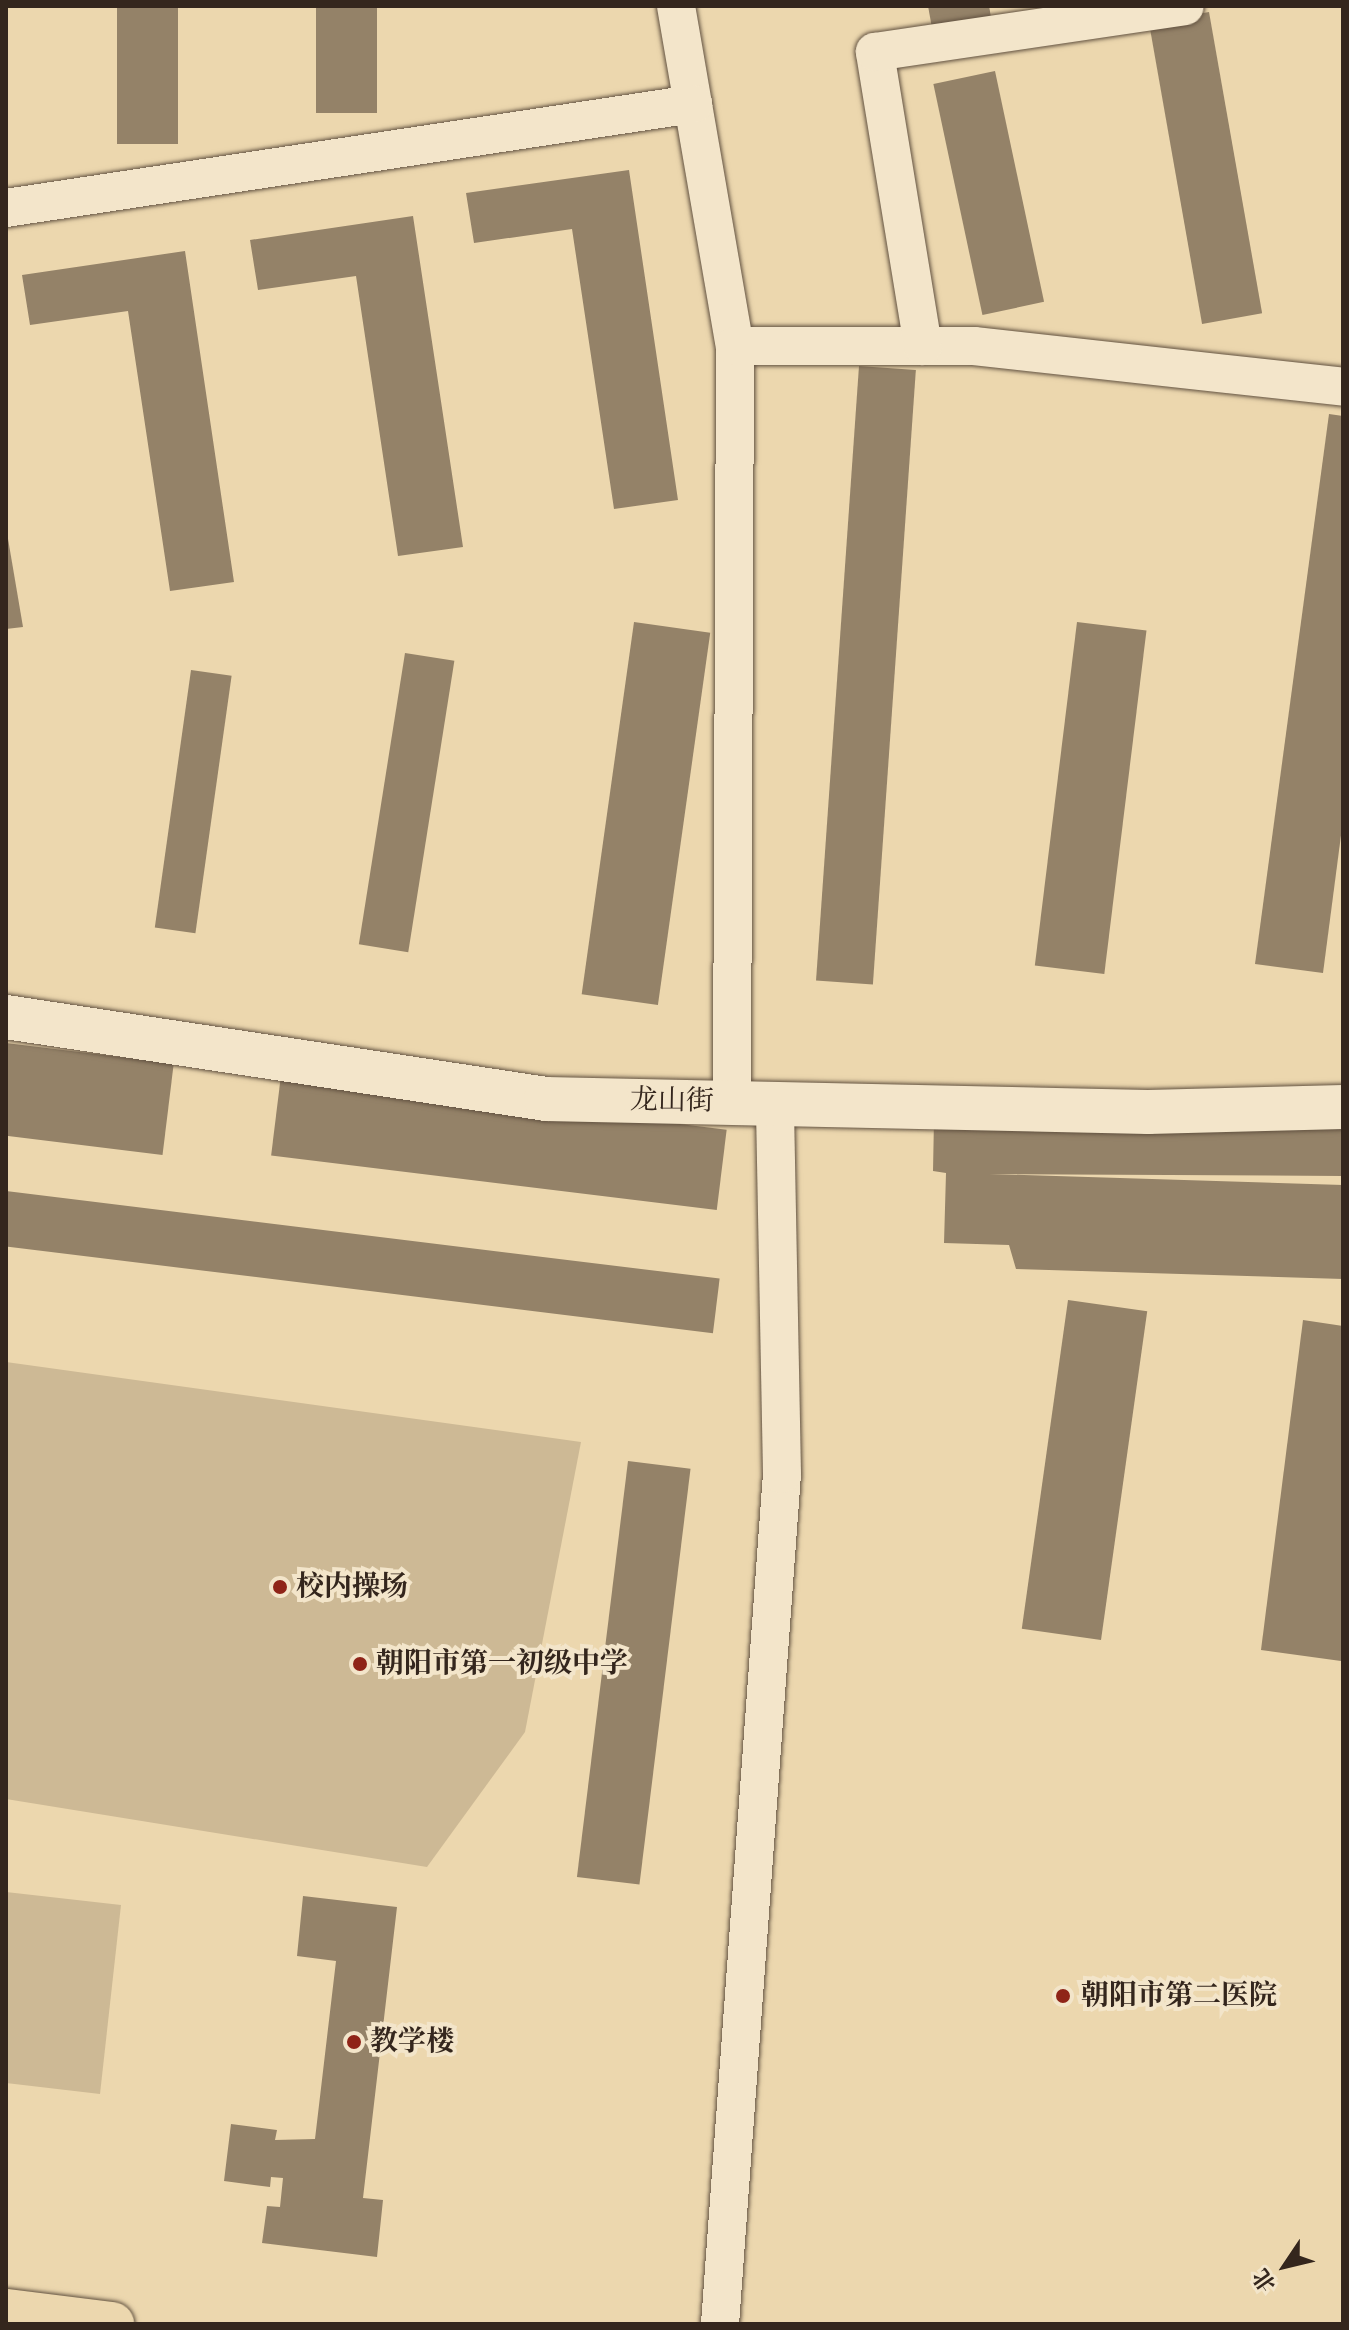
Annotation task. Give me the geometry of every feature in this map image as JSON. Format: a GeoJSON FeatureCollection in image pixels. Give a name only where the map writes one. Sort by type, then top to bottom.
{"type":"FeatureCollection","features":[{"type":"Feature","properties":{"kind":"main road"},"geometry":{"type":"LineString","coordinates":[[6,2311],[112,2324]]}},
{"type":"Feature","properties":{"kind":"street"},"geometry":{"type":"LineString","coordinates":[[676,6],[735,346],[732,1103]]}},
{"type":"Feature","properties":{"kind":"street"},"geometry":{"type":"LineString","coordinates":[[923,346],[875,52],[1185,6]]}},
{"type":"Feature","properties":{"kind":"street"},"geometry":{"type":"LineString","coordinates":[[6,208],[693,104]]}},
{"type":"Feature","properties":{"kind":"street"},"geometry":{"type":"LineString","coordinates":[[735,346],[923,346],[1343,387]]}},
{"type":"Feature","properties":{"kind":"street","name":"龙山街"},"geometry":{"type":"LineString","coordinates":[[6,1017],[546,1099],[1148,1112],[1343,1107]]}},
{"type":"Feature","properties":{"kind":"street"},"geometry":{"type":"LineString","coordinates":[[720,2324],[782,1474],[775,1104]]}},
{"type":"Feature","properties":{"kind":"shaded area","name":"校内操场"},"geometry":{"type":"Polygon","coordinates":[[[6,1362],[581,1442],[525,1732],[427,1867],[6,1799],[6,1362]]]}},
{"type":"Feature","properties":{"kind":"shaded area"},"geometry":{"type":"Polygon","coordinates":[[[6,1892],[121,1905],[100,2094],[6,2083],[6,1892]]]}},
{"type":"Feature","properties":{"kind":"building"},"geometry":{"type":"Polygon","coordinates":[[[117,6],[178,6],[178,144],[117,144],[117,6]]]}},
{"type":"Feature","properties":{"kind":"building"},"geometry":{"type":"Polygon","coordinates":[[[316,6],[377,6],[377,113],[316,113],[316,6]]]}},
{"type":"Feature","properties":{"kind":"building"},"geometry":{"type":"Polygon","coordinates":[[[928,6],[989,6],[991,17],[932,28],[928,6]]]}},
{"type":"Feature","properties":{"kind":"building"},"geometry":{"type":"Polygon","coordinates":[[[1209,12],[1262,313],[1202,324],[1149,23],[1209,12]]]}},
{"type":"Feature","properties":{"kind":"building"},"geometry":{"type":"Polygon","coordinates":[[[995,71],[1044,302],[982,315],[933,84],[995,71]]]}},
{"type":"Feature","properties":{"kind":"building"},"geometry":{"type":"Polygon","coordinates":[[[629,170],[678,500],[614,509],[572,229],[474,243],[466,193],[629,170]]]}},
{"type":"Feature","properties":{"kind":"building"},"geometry":{"type":"Polygon","coordinates":[[[413,216],[463,547],[398,556],[356,276],[258,290],[250,240],[413,216]]]}},
{"type":"Feature","properties":{"kind":"building"},"geometry":{"type":"Polygon","coordinates":[[[185,251],[234,582],[170,591],[128,311],[30,325],[22,275],[185,251]]]}},
{"type":"Feature","properties":{"kind":"building"},"geometry":{"type":"Polygon","coordinates":[[[859,366],[916,370],[873,984],[816,980],[859,366]]]}},
{"type":"Feature","properties":{"kind":"building"},"geometry":{"type":"Polygon","coordinates":[[[1329,414],[1343,416],[1343,820],[1323,973],[1255,964],[1329,414]]]}},
{"type":"Feature","properties":{"kind":"building"},"geometry":{"type":"Polygon","coordinates":[[[6,527],[23,627],[6,629],[6,527]]]}},
{"type":"Feature","properties":{"kind":"building"},"geometry":{"type":"Polygon","coordinates":[[[634,622],[710,633],[658,1005],[582,994],[634,622]]]}},
{"type":"Feature","properties":{"kind":"building"},"geometry":{"type":"Polygon","coordinates":[[[1077,622],[1146,631],[1104,974],[1035,965],[1077,622]]]}},
{"type":"Feature","properties":{"kind":"building"},"geometry":{"type":"Polygon","coordinates":[[[405,653],[454,661],[408,952],[359,944],[405,653]]]}},
{"type":"Feature","properties":{"kind":"building"},"geometry":{"type":"Polygon","coordinates":[[[191,670],[232,676],[195,933],[155,927],[191,670]]]}},
{"type":"Feature","properties":{"kind":"building"},"geometry":{"type":"Polygon","coordinates":[[[6,1043],[174,1064],[163,1155],[6,1136],[6,1043]]]}},
{"type":"Feature","properties":{"kind":"building"},"geometry":{"type":"Polygon","coordinates":[[[281,1075],[727,1130],[717,1210],[271,1155],[281,1075]]]}},
{"type":"Feature","properties":{"kind":"building"},"geometry":{"type":"Polygon","coordinates":[[[934,1119],[1343,1122],[1343,1176],[989,1174],[1343,1185],[1343,1279],[1016,1269],[1009,1245],[944,1243],[946,1173],[933,1171],[934,1119]]]}},
{"type":"Feature","properties":{"kind":"building"},"geometry":{"type":"Polygon","coordinates":[[[6,1191],[720,1279],[713,1333],[6,1246],[6,1191]]]}},
{"type":"Feature","properties":{"kind":"building"},"geometry":{"type":"Polygon","coordinates":[[[1068,1300],[1147,1311],[1101,1640],[1022,1629],[1068,1300]]]}},
{"type":"Feature","properties":{"kind":"building"},"geometry":{"type":"Polygon","coordinates":[[[1303,1320],[1343,1326],[1341,1661],[1261,1650],[1303,1320]]]}},
{"type":"Feature","properties":{"kind":"building"},"geometry":{"type":"Polygon","coordinates":[[[628,1461],[691,1469],[639,1885],[577,1877],[628,1461]]]}},
{"type":"Feature","properties":{"kind":"building","name":"教学楼"},"geometry":{"type":"Polygon","coordinates":[[[303,1896],[397,1907],[363,2198],[383,2200],[377,2257],[262,2243],[267,2206],[280,2207],[283,2178],[271,2177],[270,2187],[224,2181],[231,2124],[277,2130],[275,2140],[315,2139],[336,1961],[297,1956],[303,1896]]]}},
{"type":"Feature","properties":{"kind":"place","name":"校内操场"},"geometry":{"type":"Point","coordinates":[280,1587]}},
{"type":"Feature","properties":{"kind":"place","name":"朝阳市第一初级中学"},"geometry":{"type":"Point","coordinates":[360,1664]}},
{"type":"Feature","properties":{"kind":"place","name":"朝阳市第二医院"},"geometry":{"type":"Point","coordinates":[1063,1996]}},
{"type":"Feature","properties":{"kind":"place","name":"教学楼"},"geometry":{"type":"Point","coordinates":[354,2042]}}]}
